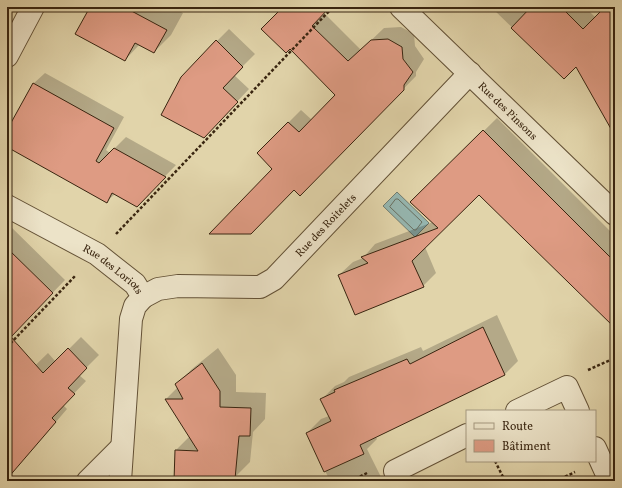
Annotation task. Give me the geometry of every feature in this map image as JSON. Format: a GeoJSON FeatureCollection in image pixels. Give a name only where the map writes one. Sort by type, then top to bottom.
{"type":"FeatureCollection","features":[{"type":"Feature","properties":{"kind":"street"},"geometry":{"type":"LineString","coordinates":[[7,56],[33,7]]}},
{"type":"Feature","properties":{"kind":"street","name":"Rue des Pinsons"},"geometry":{"type":"LineString","coordinates":[[401,7],[615,214]]}},
{"type":"Feature","properties":{"kind":"street","name":"Rue des Roitelets"},"geometry":{"type":"LineString","coordinates":[[143,296],[158,289],[178,286],[260,287],[274,279],[470,73]]}},
{"type":"Feature","properties":{"kind":"street","name":"Rue des Loriots"},"geometry":{"type":"LineString","coordinates":[[7,206],[97,254],[135,284],[143,296],[135,306],[131,319],[121,448],[120,481]]}},
{"type":"Feature","properties":{"kind":"street"},"geometry":{"type":"LineString","coordinates":[[519,410],[567,387],[578,410]]}},
{"type":"Feature","properties":{"kind":"street"},"geometry":{"type":"LineString","coordinates":[[400,481],[395,471],[466,436]]}},
{"type":"Feature","properties":{"kind":"street"},"geometry":{"type":"LineString","coordinates":[[88,481],[121,448]]}},
{"type":"Feature","properties":{"kind":"street"},"geometry":{"type":"LineString","coordinates":[[596,450],[610,481]]}},
{"type":"Feature","properties":{"kind":"path"},"geometry":{"type":"LineString","coordinates":[[7,347],[333,7]]}},
{"type":"Feature","properties":{"kind":"path"},"geometry":{"type":"LineString","coordinates":[[496,462],[505,481]]}},
{"type":"Feature","properties":{"kind":"water"},"geometry":{"type":"Polygon","coordinates":[[[397,192],[429,223],[415,237],[383,206],[397,192]]]}},
{"type":"Feature","properties":{"kind":"building"},"geometry":{"type":"Polygon","coordinates":[[[90,7],[124,7],[167,30],[154,53],[135,43],[125,61],[75,34],[90,7]]]}},
{"type":"Feature","properties":{"kind":"building"},"geometry":{"type":"Polygon","coordinates":[[[283,7],[330,7],[312,26],[348,61],[371,40],[388,39],[402,47],[403,59],[413,72],[404,85],[404,90],[300,196],[294,190],[251,234],[209,234],[272,169],[257,153],[288,122],[299,132],[335,95],[290,49],[286,53],[261,29],[283,7]]]}},
{"type":"Feature","properties":{"kind":"building"},"geometry":{"type":"Polygon","coordinates":[[[531,7],[561,7],[583,29],[605,7],[615,7],[615,136],[576,67],[564,79],[511,28],[531,7]]]}},
{"type":"Feature","properties":{"kind":"building"},"geometry":{"type":"Polygon","coordinates":[[[216,40],[243,67],[223,88],[238,102],[204,138],[161,115],[181,77],[216,40]]]}},
{"type":"Feature","properties":{"kind":"building"},"geometry":{"type":"Polygon","coordinates":[[[33,83],[114,128],[96,161],[99,163],[114,148],[166,177],[137,207],[112,193],[107,203],[7,147],[7,130],[33,83]]]}},
{"type":"Feature","properties":{"kind":"building"},"geometry":{"type":"Polygon","coordinates":[[[483,130],[615,262],[615,328],[479,195],[412,261],[424,287],[355,315],[338,275],[368,263],[361,257],[438,228],[410,202],[483,130]]]}},
{"type":"Feature","properties":{"kind":"building"},"geometry":{"type":"Polygon","coordinates":[[[7,248],[53,293],[11,337],[43,373],[68,348],[87,368],[68,388],[75,394],[52,418],[56,422],[7,479],[7,248]]]}},
{"type":"Feature","properties":{"kind":"building"},"geometry":{"type":"Polygon","coordinates":[[[483,327],[505,375],[360,445],[364,454],[324,472],[306,433],[331,421],[320,399],[335,392],[334,390],[407,359],[410,364],[483,327]]]}},
{"type":"Feature","properties":{"kind":"building"},"geometry":{"type":"Polygon","coordinates":[[[202,363],[220,391],[220,407],[251,408],[250,436],[239,436],[235,479],[215,477],[214,481],[174,481],[175,450],[198,451],[165,399],[183,399],[175,384],[202,363]]]}}]}
